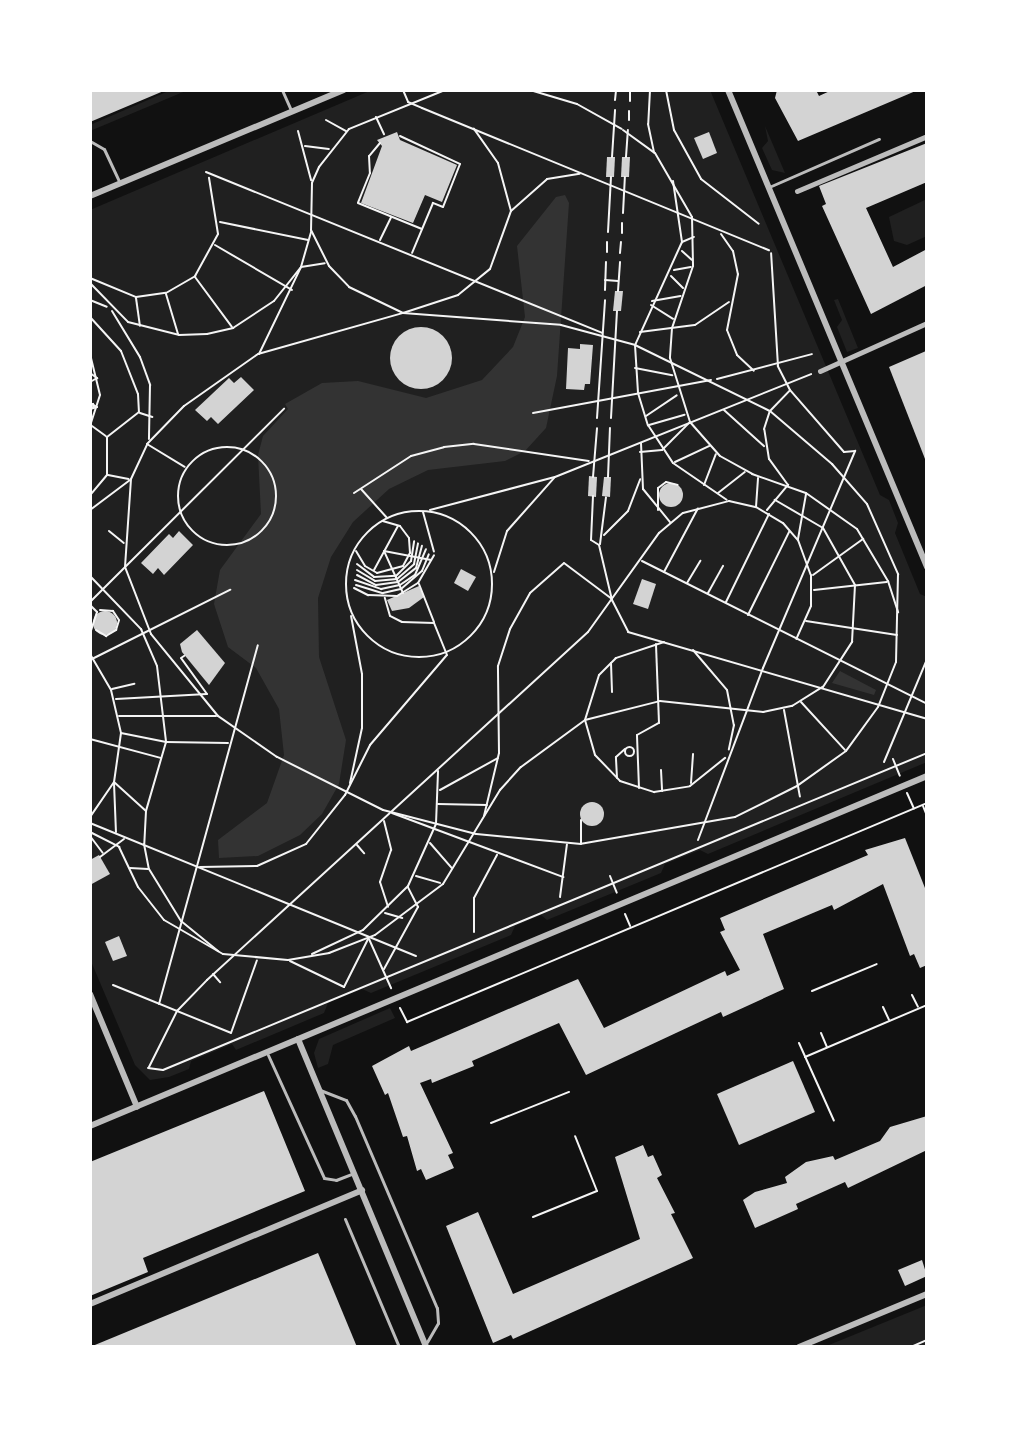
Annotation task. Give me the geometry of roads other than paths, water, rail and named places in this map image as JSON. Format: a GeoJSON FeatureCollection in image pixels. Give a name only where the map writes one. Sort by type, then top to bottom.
{"type":"FeatureCollection","features":[{"type":"Feature","properties":{"kind":"street"},"geometry":{"type":"LineString","coordinates":[[90,196],[344,90]]}},
{"type":"Feature","properties":{"kind":"street"},"geometry":{"type":"LineString","coordinates":[[728,90],[927,567]]}},
{"type":"Feature","properties":{"kind":"street"},"geometry":{"type":"LineString","coordinates":[[797,191],[927,136]]}},
{"type":"Feature","properties":{"kind":"street"},"geometry":{"type":"LineString","coordinates":[[820,371],[927,323]]}},
{"type":"Feature","properties":{"kind":"street"},"geometry":{"type":"LineString","coordinates":[[90,1126],[927,776]]}},
{"type":"Feature","properties":{"kind":"street"},"geometry":{"type":"LineString","coordinates":[[90,994],[137,1107]]}},
{"type":"Feature","properties":{"kind":"street"},"geometry":{"type":"LineString","coordinates":[[298,1039],[425,1346]]}},
{"type":"Feature","properties":{"kind":"street"},"geometry":{"type":"LineString","coordinates":[[90,1304],[362,1190]]}},
{"type":"Feature","properties":{"kind":"street"},"geometry":{"type":"LineString","coordinates":[[799,1347],[927,1294]]}},
{"type":"Feature","properties":{"kind":"lane"},"geometry":{"type":"LineString","coordinates":[[282,90],[292,112]]}},
{"type":"Feature","properties":{"kind":"lane"},"geometry":{"type":"LineString","coordinates":[[769,187],[879,139]]}},
{"type":"Feature","properties":{"kind":"lane"},"geometry":{"type":"LineString","coordinates":[[90,141],[104,149],[120,184]]}},
{"type":"Feature","properties":{"kind":"lane"},"geometry":{"type":"LineString","coordinates":[[267,1052],[324,1178],[336,1180],[354,1173]]}},
{"type":"Feature","properties":{"kind":"lane"},"geometry":{"type":"LineString","coordinates":[[320,1090],[346,1100],[355,1116],[437,1308],[438,1323],[425,1346]]}},
{"type":"Feature","properties":{"kind":"lane"},"geometry":{"type":"LineString","coordinates":[[345,1219],[399,1347]]}}]}
